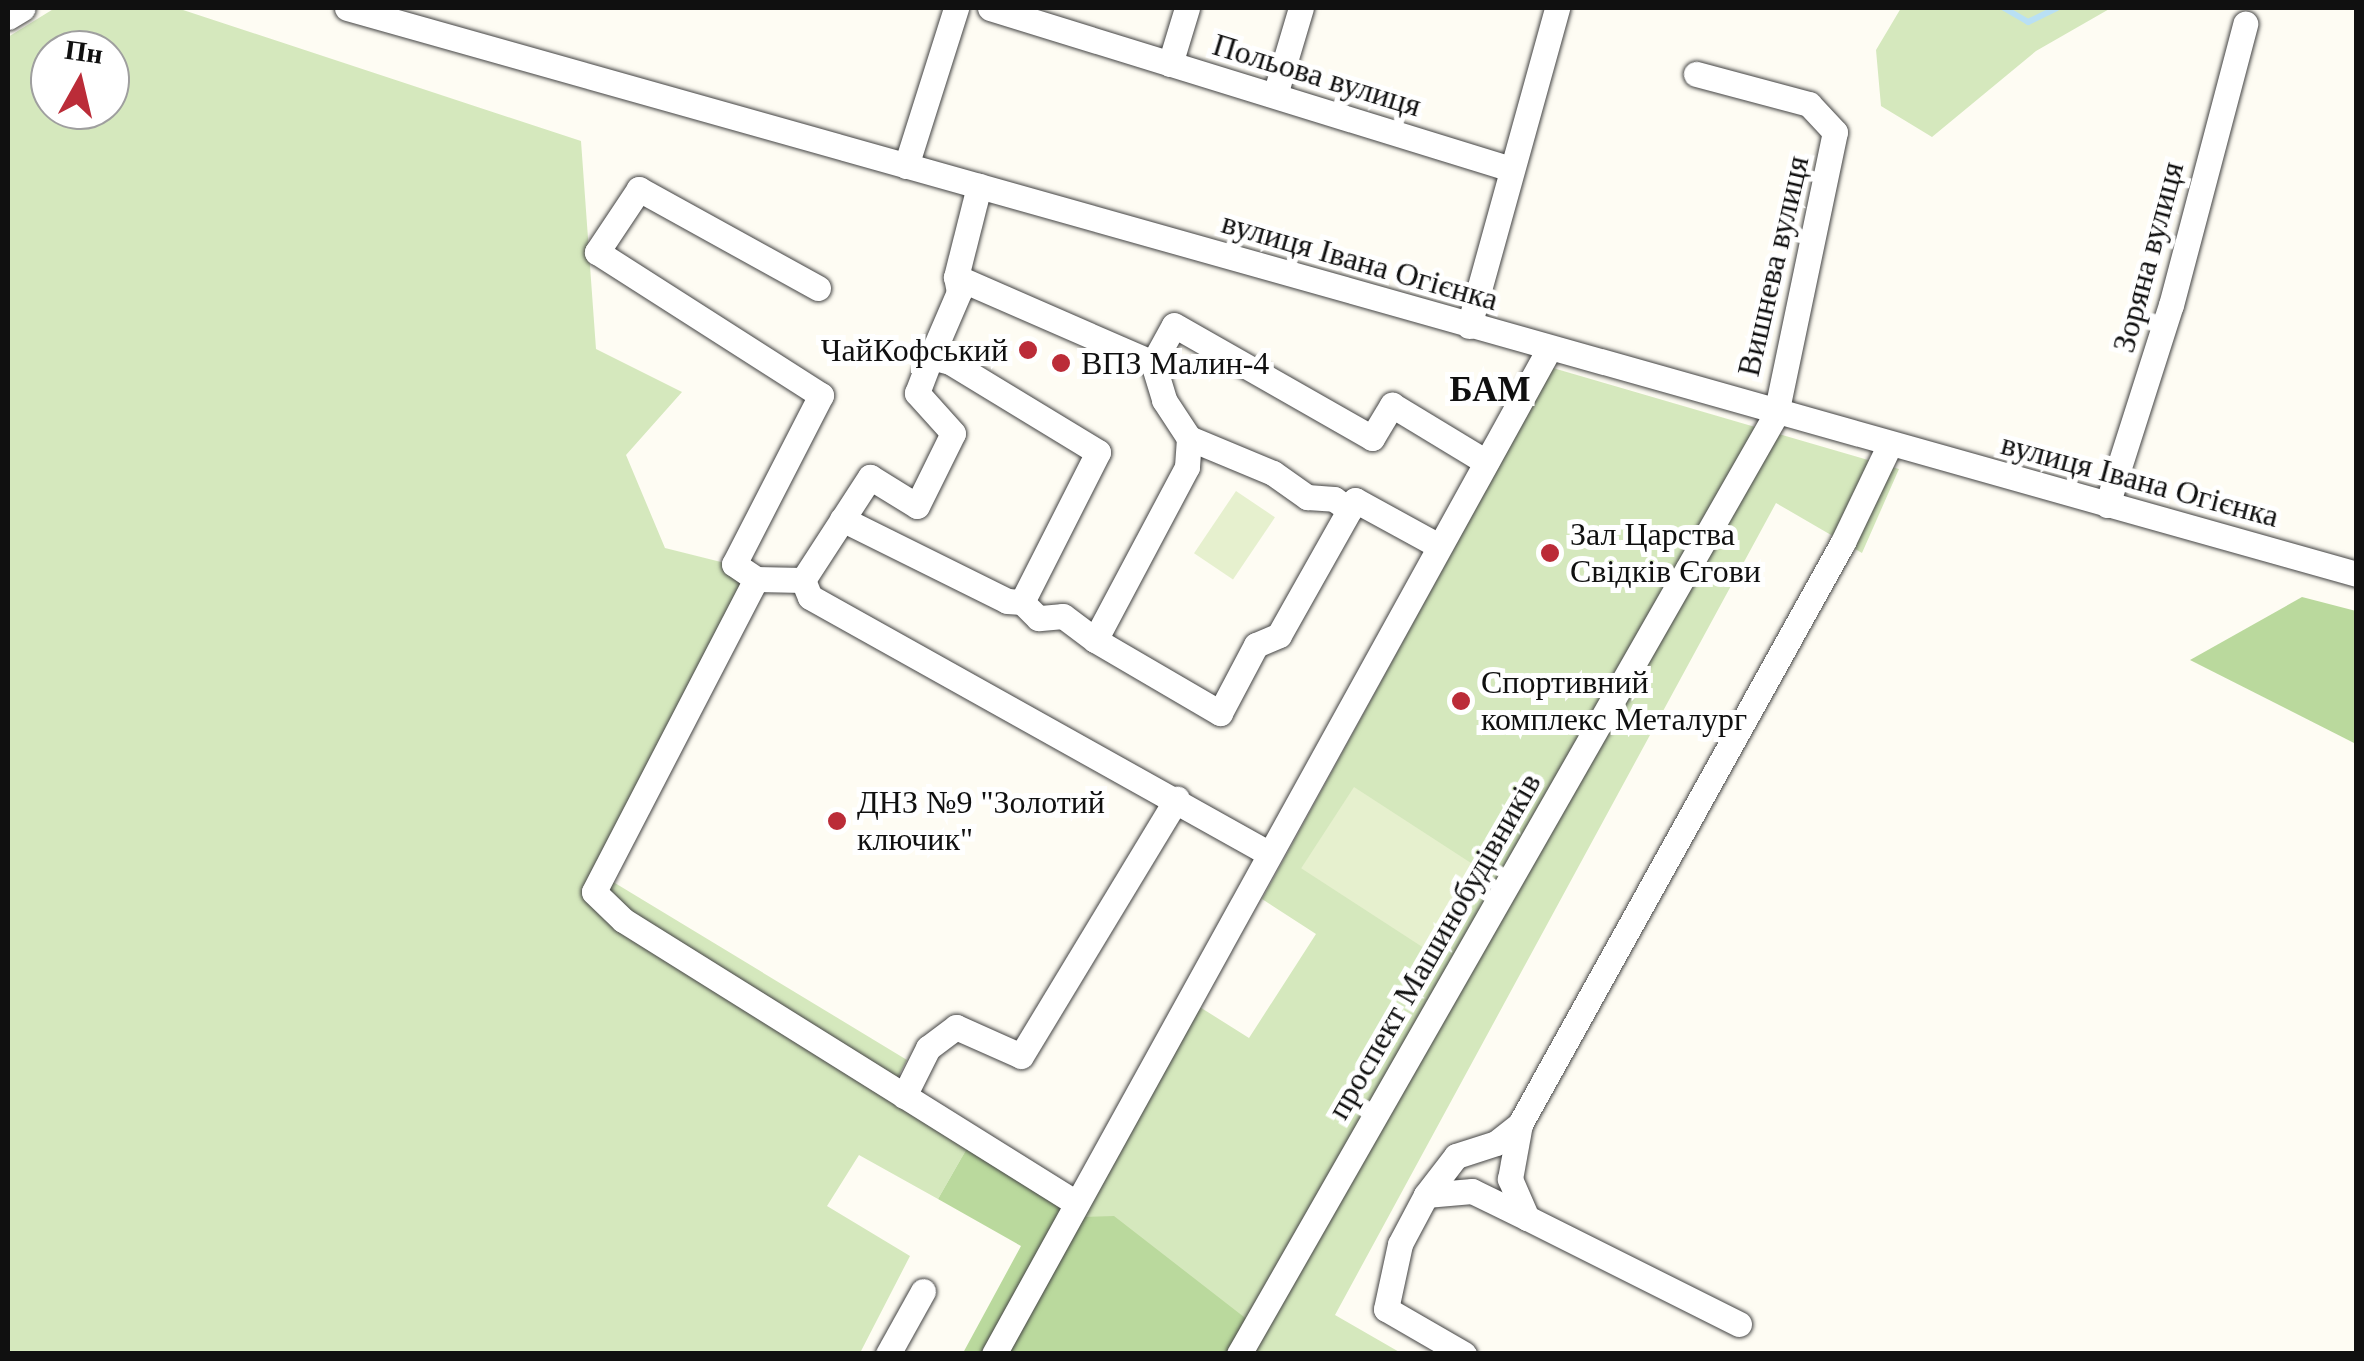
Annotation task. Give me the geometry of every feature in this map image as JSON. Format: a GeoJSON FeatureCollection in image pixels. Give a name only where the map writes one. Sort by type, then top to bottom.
{"type":"FeatureCollection","features":[{"type":"Feature","properties":{"kind":"street"},"geometry":{"type":"LineString","coordinates":[[8,17],[23,8]]}},
{"type":"Feature","properties":{"kind":"street","name":"вулиця Івана Огієнка"},"geometry":{"type":"LineString","coordinates":[[347,8],[1889,446],[2356,574]]}},
{"type":"Feature","properties":{"kind":"street"},"geometry":{"type":"LineString","coordinates":[[906,166],[956,8]]}},
{"type":"Feature","properties":{"kind":"street","name":"Польова вулиця"},"geometry":{"type":"LineString","coordinates":[[990,8],[1510,169]]}},
{"type":"Feature","properties":{"kind":"street"},"geometry":{"type":"LineString","coordinates":[[1170,64],[1187,8]]}},
{"type":"Feature","properties":{"kind":"street"},"geometry":{"type":"LineString","coordinates":[[1275,95],[1301,8]]}},
{"type":"Feature","properties":{"kind":"street"},"geometry":{"type":"LineString","coordinates":[[1470,326],[1557,8]]}},
{"type":"Feature","properties":{"kind":"street","name":"Зоряна вулиця"},"geometry":{"type":"LineString","coordinates":[[2107,505],[2172,305],[2245,24]]}},
{"type":"Feature","properties":{"kind":"street","name":"Вишнева вулиця"},"geometry":{"type":"LineString","coordinates":[[1696,74],[1809,104],[1835,132],[1776,414]]}},
{"type":"Feature","properties":{"kind":"street"},"geometry":{"type":"LineString","coordinates":[[803,580],[870,477],[917,506],[952,433],[917,393],[960,292],[956,277],[980,186]]}},
{"type":"Feature","properties":{"kind":"street"},"geometry":{"type":"LineString","coordinates":[[803,580],[756,579],[734,564],[821,395],[597,252],[640,189],[818,288]]}},
{"type":"Feature","properties":{"kind":"street"},"geometry":{"type":"LineString","coordinates":[[956,277],[1154,363]]}},
{"type":"Feature","properties":{"kind":"street"},"geometry":{"type":"LineString","coordinates":[[1350,510],[1334,500],[1307,497],[1273,473],[1189,438],[1164,400],[1154,363],[1174,325],[1372,438],[1392,405],[1486,462]]}},
{"type":"Feature","properties":{"kind":"street"},"geometry":{"type":"LineString","coordinates":[[994,1354],[1549,349]]}},
{"type":"Feature","properties":{"kind":"street"},"geometry":{"type":"LineString","coordinates":[[931,357],[950,362],[1098,452],[1022,602]]}},
{"type":"Feature","properties":{"kind":"street","name":"проспект Машинобудівників"},"geometry":{"type":"LineString","coordinates":[[1239,1354],[1776,414]]}},
{"type":"Feature","properties":{"kind":"street"},"geometry":{"type":"LineString","coordinates":[[1095,640],[1187,467],[1189,438]]}},
{"type":"Feature","properties":{"kind":"street"},"geometry":{"type":"LineString","coordinates":[[1527,1218],[1510,1180],[1520,1124],[1842,542],[1889,446]]}},
{"type":"Feature","properties":{"kind":"street"},"geometry":{"type":"LineString","coordinates":[[842,519],[1007,601],[1022,602],[1038,618],[1063,616],[1095,640],[1220,713],[1256,645],[1278,635],[1355,500],[1439,546]]}},
{"type":"Feature","properties":{"kind":"street"},"geometry":{"type":"LineString","coordinates":[[756,579],[594,892],[623,920],[1076,1203]]}},
{"type":"Feature","properties":{"kind":"street"},"geometry":{"type":"LineString","coordinates":[[803,580],[810,597],[1177,798],[1268,853]]}},
{"type":"Feature","properties":{"kind":"street"},"geometry":{"type":"LineString","coordinates":[[904,1096],[928,1048],[956,1027],[1021,1056],[1177,798]]}},
{"type":"Feature","properties":{"kind":"street"},"geometry":{"type":"LineString","coordinates":[[1464,1354],[1386,1309],[1400,1244],[1426,1195],[1456,1156],[1496,1144],[1520,1124]]}},
{"type":"Feature","properties":{"kind":"street"},"geometry":{"type":"LineString","coordinates":[[1426,1195],[1472,1191],[1739,1324]]}},
{"type":"Feature","properties":{"kind":"street"},"geometry":{"type":"LineString","coordinates":[[888,1354],[924,1291]]}},
{"type":"Feature","properties":{"kind":"green space"},"geometry":{"type":"Polygon","coordinates":[[[55,8],[177,8],[581,141],[596,349],[682,392],[626,455],[665,548],[721,562],[752,579],[605,877],[907,1060],[891,1090],[970,1143],[938,1199],[859,1155],[827,1206],[910,1256],[860,1353],[8,1353],[8,37],[55,8]]]}},
{"type":"Feature","properties":{"kind":"green space"},"geometry":{"type":"Polygon","coordinates":[[[1901,8],[2111,8],[2036,51],[1932,137],[1881,106],[1876,50],[1901,8]]]}},
{"type":"Feature","properties":{"kind":"green space"},"geometry":{"type":"Polygon","coordinates":[[[1553,368],[1899,469],[1862,553],[1776,503],[1335,1315],[1401,1353],[1233,1353],[1082,1217],[1195,1004],[1249,1038],[1316,934],[1262,899],[1553,368]]]}},
{"type":"Feature","properties":{"kind":"green space"},"geometry":{"type":"Polygon","coordinates":[[[1236,491],[1275,517],[1233,579],[1194,553],[1236,491]]]}},
{"type":"Feature","properties":{"kind":"green space"},"geometry":{"type":"Polygon","coordinates":[[[2302,597],[2356,611],[2356,744],[2190,660],[2302,597]]]}},
{"type":"Feature","properties":{"kind":"green space"},"geometry":{"type":"Polygon","coordinates":[[[1354,787],[1476,866],[1423,947],[1301,868],[1354,787]]]}},
{"type":"Feature","properties":{"kind":"green space"},"geometry":{"type":"Polygon","coordinates":[[[970,1143],[1082,1217],[1114,1216],[1253,1324],[1233,1353],[963,1353],[1021,1246],[938,1199],[970,1143]]]}},
{"type":"Feature","properties":{"kind":"waterway"},"geometry":{"type":"LineString","coordinates":[[2004,8],[2028,22],[2057,8]]}},
{"type":"Feature","properties":{"kind":"place","name":"ЧайКофський"},"geometry":{"type":"Point","coordinates":[1028,350]}},
{"type":"Feature","properties":{"kind":"place","name":"ВПЗ Малин-4"},"geometry":{"type":"Point","coordinates":[1061,363]}},
{"type":"Feature","properties":{"kind":"place","name":"Зал Царства Свідків Єгови"},"geometry":{"type":"Point","coordinates":[1550,553]}},
{"type":"Feature","properties":{"kind":"place","name":"Спортивний комплекс Металург"},"geometry":{"type":"Point","coordinates":[1461,701]}},
{"type":"Feature","properties":{"kind":"place","name":"ДНЗ №9 \"Золотий ключик\""},"geometry":{"type":"Point","coordinates":[837,821]}},
{"type":"Feature","properties":{"kind":"district","name":"БАМ"},"geometry":{"type":"Point","coordinates":[1490,390]}}]}
